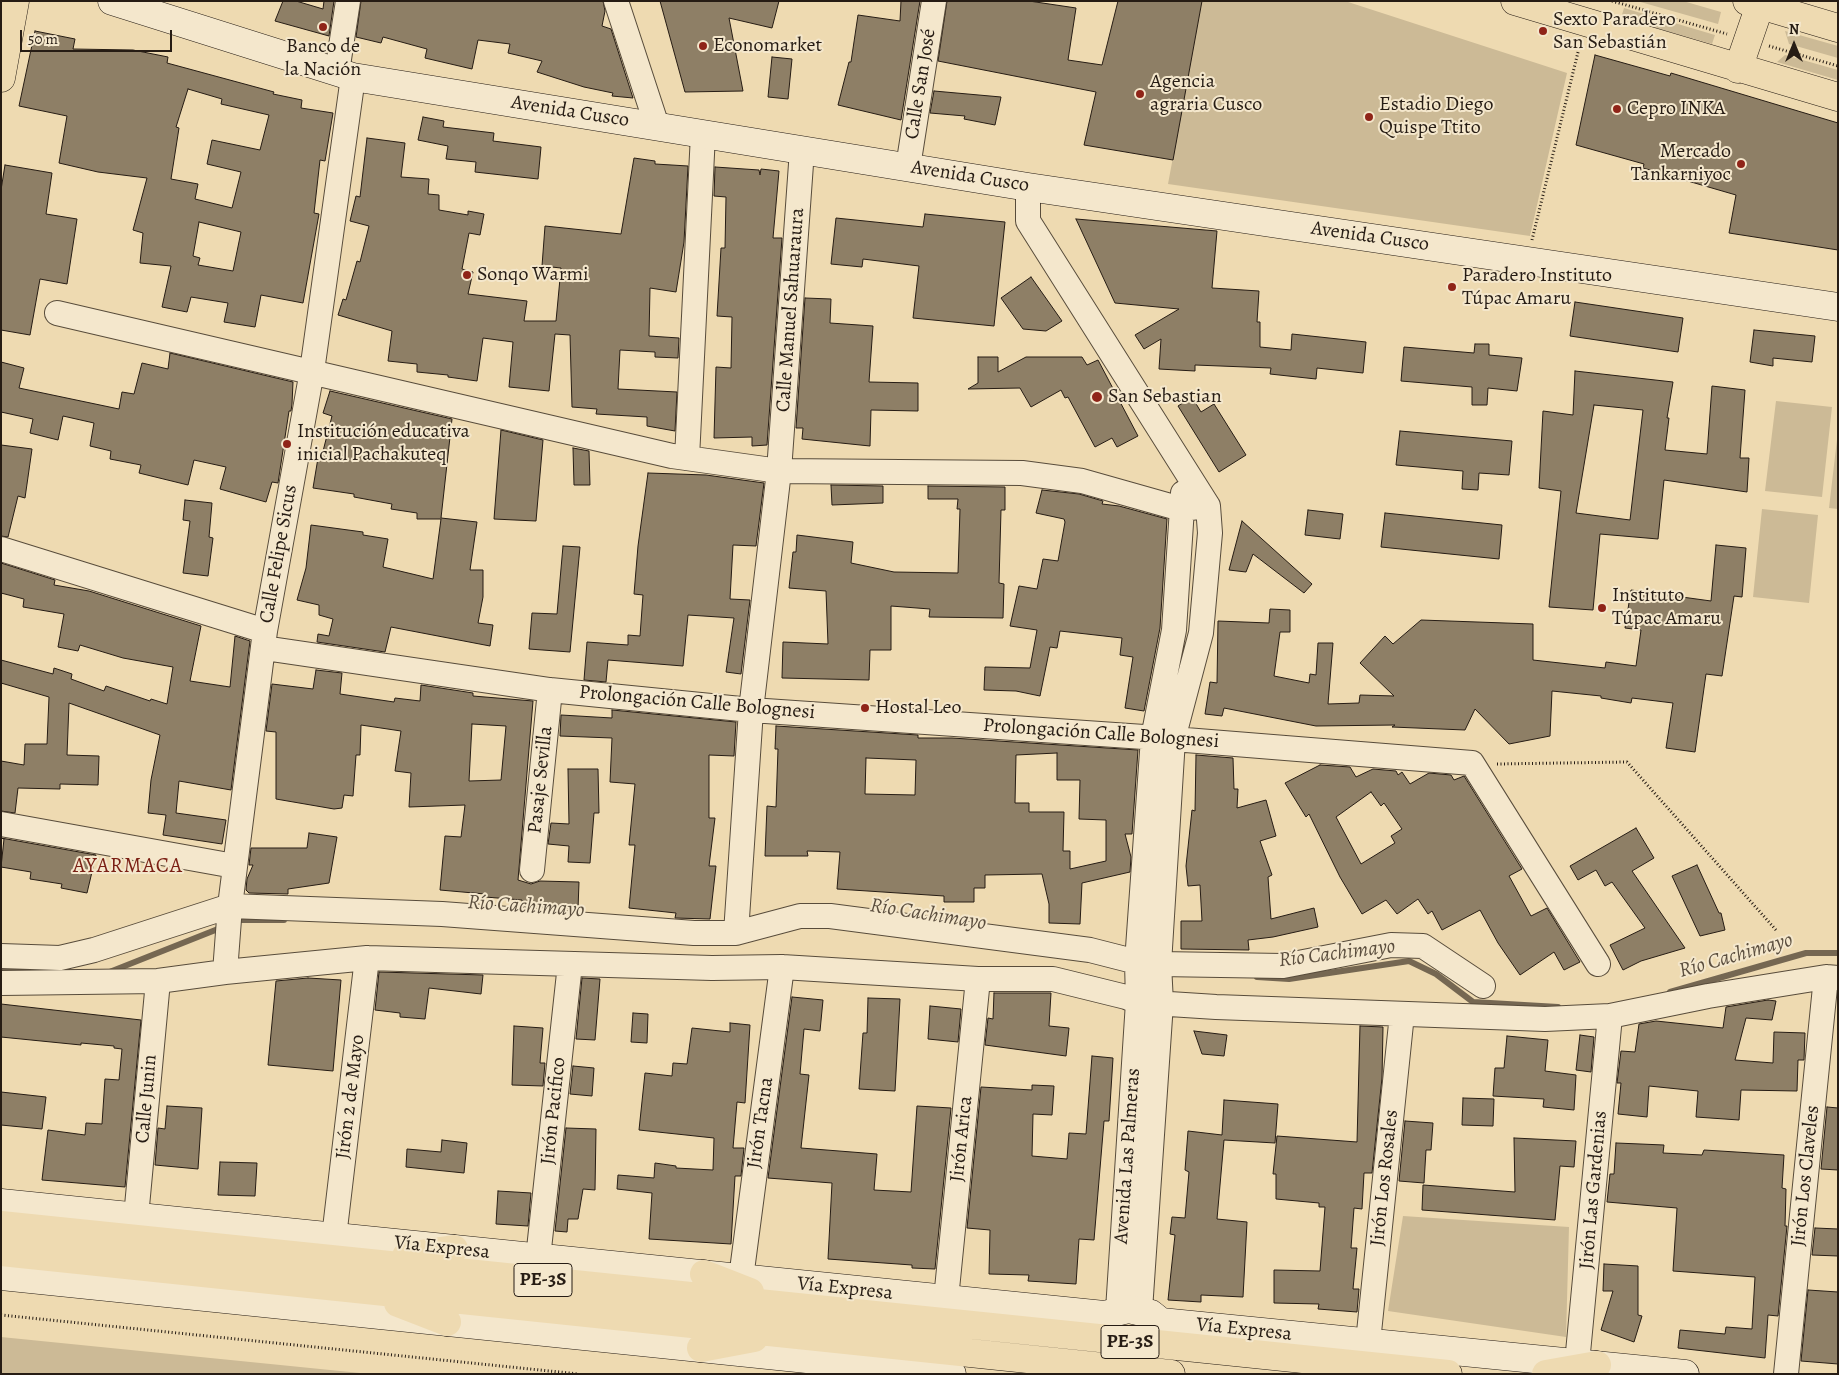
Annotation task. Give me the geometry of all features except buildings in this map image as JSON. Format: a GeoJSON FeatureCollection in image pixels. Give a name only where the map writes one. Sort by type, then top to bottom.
{"type":"FeatureCollection","features":[{"type":"Feature","properties":{"kind":"main road"},"geometry":{"type":"LineString","coordinates":[[1,78],[15,1]]}},
{"type":"Feature","properties":{"kind":"main road","name":"Avenida Cusco"},"geometry":{"type":"LineString","coordinates":[[112,1],[345,74],[1028,187],[1838,307]]}},
{"type":"Feature","properties":{"kind":"main road"},"geometry":{"type":"LineString","coordinates":[[1515,1],[1738,69],[1838,97]]}},
{"type":"Feature","properties":{"kind":"main road"},"geometry":{"type":"LineString","coordinates":[[1738,69],[1754,3],[1838,28]]}},
{"type":"Feature","properties":{"kind":"main road","name":"Vía Expresa"},"geometry":{"type":"LineString","coordinates":[[1,1203],[946,1299],[1130,1314],[1368,1342],[1685,1374]]}},
{"type":"Feature","properties":{"kind":"main road","name":"Vía Expresa"},"geometry":{"type":"LineString","coordinates":[[1,1225],[1448,1374]]}},
{"type":"Feature","properties":{"kind":"main road"},"geometry":{"type":"LineString","coordinates":[[367,1262],[454,1249]]}},
{"type":"Feature","properties":{"kind":"main road","name":"PE-3S"},"geometry":{"type":"LineString","coordinates":[[1,1252],[780,1332],[1082,1369],[1172,1374]]}},
{"type":"Feature","properties":{"kind":"main road"},"geometry":{"type":"LineString","coordinates":[[704,1274],[781,1305]]}},
{"type":"Feature","properties":{"kind":"main road"},"geometry":{"type":"LineString","coordinates":[[1,1276],[952,1374]]}},
{"type":"Feature","properties":{"kind":"main road"},"geometry":{"type":"LineString","coordinates":[[364,1290],[447,1322]]}},
{"type":"Feature","properties":{"kind":"main road"},"geometry":{"type":"LineString","coordinates":[[1082,1369],[1081,1350],[1085,1337],[1093,1324],[1130,1314],[1170,1333],[1175,1346],[1176,1360],[1172,1374]]}},
{"type":"Feature","properties":{"kind":"main road"},"geometry":{"type":"LineString","coordinates":[[701,1348],[780,1332]]}},
{"type":"Feature","properties":{"kind":"main road"},"geometry":{"type":"LineString","coordinates":[[1546,1374],[1587,1364]]}},
{"type":"Feature","properties":{"kind":"street","name":"Calle Felipe Sicus"},"geometry":{"type":"LineString","coordinates":[[225,972],[234,866],[265,639],[312,371],[345,74],[348,1]]}},
{"type":"Feature","properties":{"kind":"street"},"geometry":{"type":"LineString","coordinates":[[616,1],[657,126]]}},
{"type":"Feature","properties":{"kind":"street","name":"Calle San José"},"geometry":{"type":"LineString","coordinates":[[908,168],[934,1]]}},
{"type":"Feature","properties":{"kind":"street"},"geometry":{"type":"LineString","coordinates":[[687,458],[703,134]]}},
{"type":"Feature","properties":{"kind":"street","name":"Calle Manuel Sahuaraura"},"geometry":{"type":"LineString","coordinates":[[736,933],[751,710],[779,470],[802,150]]}},
{"type":"Feature","properties":{"kind":"street"},"geometry":{"type":"LineString","coordinates":[[1028,187],[1028,221],[1208,506],[1210,533],[1201,633],[1163,738]]}},
{"type":"Feature","properties":{"kind":"street"},"geometry":{"type":"LineString","coordinates":[[57,313],[687,458],[779,470],[1022,473],[1082,481],[1181,509],[1208,506]]}},
{"type":"Feature","properties":{"kind":"street"},"geometry":{"type":"LineString","coordinates":[[1163,738],[1174,630],[1185,471]]}},
{"type":"Feature","properties":{"kind":"street","name":"Prolongación Calle Bolognesi"},"geometry":{"type":"LineString","coordinates":[[1,549],[265,639],[550,690],[751,710],[1163,738],[1472,763]]}},
{"type":"Feature","properties":{"kind":"street"},"geometry":{"type":"LineString","coordinates":[[1174,630],[1201,633]]}},
{"type":"Feature","properties":{"kind":"street","name":"Pasaje Sevilla"},"geometry":{"type":"LineString","coordinates":[[532,870],[550,690]]}},
{"type":"Feature","properties":{"kind":"street","name":"Avenida Las Palmeras"},"geometry":{"type":"LineString","coordinates":[[1130,1314],[1163,738]]}},
{"type":"Feature","properties":{"kind":"street"},"geometry":{"type":"LineString","coordinates":[[1472,763],[1598,964]]}},
{"type":"Feature","properties":{"kind":"street"},"geometry":{"type":"LineString","coordinates":[[1,824],[234,866]]}},
{"type":"Feature","properties":{"kind":"street"},"geometry":{"type":"LineString","coordinates":[[1,956],[60,958],[94,950],[230,906],[442,914],[694,933],[736,933],[800,916],[830,916],[1090,950],[1149,984],[1216,1007],[1545,1019],[1610,1016],[1708,996],[1832,978]]}},
{"type":"Feature","properties":{"kind":"street"},"geometry":{"type":"LineString","coordinates":[[1,984],[158,982],[225,972],[367,958],[712,968],[782,967],[978,979],[1053,980],[1126,997],[1149,984],[1283,966],[1391,945],[1424,946],[1483,986]]}},
{"type":"Feature","properties":{"kind":"street","name":"Jirón 2 de Mayo"},"geometry":{"type":"LineString","coordinates":[[334,1237],[367,958]]}},
{"type":"Feature","properties":{"kind":"street","name":"Jirón Pacifico"},"geometry":{"type":"LineString","coordinates":[[538,1258],[570,964]]}},
{"type":"Feature","properties":{"kind":"street","name":"Jirón Tacna"},"geometry":{"type":"LineString","coordinates":[[741,1278],[782,967]]}},
{"type":"Feature","properties":{"kind":"street","name":"Jirón Los Claveles"},"geometry":{"type":"LineString","coordinates":[[1786,1374],[1832,978]]}},
{"type":"Feature","properties":{"kind":"street","name":"Jirón Arica"},"geometry":{"type":"LineString","coordinates":[[946,1299],[978,979]]}},
{"type":"Feature","properties":{"kind":"street","name":"Calle Junin"},"geometry":{"type":"LineString","coordinates":[[136,1217],[158,982]]}},
{"type":"Feature","properties":{"kind":"street","name":"Jirón Los Rosales"},"geometry":{"type":"LineString","coordinates":[[1368,1342],[1402,1014]]}},
{"type":"Feature","properties":{"kind":"street","name":"Jirón Las Gardenias"},"geometry":{"type":"LineString","coordinates":[[1587,1364],[1610,1016]]}},
{"type":"Feature","properties":{"kind":"path"},"geometry":{"type":"LineString","coordinates":[[1527,260],[1580,43]]}},
{"type":"Feature","properties":{"kind":"path"},"geometry":{"type":"LineString","coordinates":[[1472,763],[1528,765],[1626,762],[1776,930]]}},
{"type":"Feature","properties":{"kind":"path"},"geometry":{"type":"LineString","coordinates":[[1,1315],[579,1374]]}},
{"type":"Feature","properties":{"kind":"shaded area","name":"Estadio Diego Quispe Ttito"},"geometry":{"type":"Polygon","coordinates":[[[1202,1],[1345,1],[1567,73],[1530,236],[1168,184],[1202,1]]]}},
{"type":"Feature","properties":{"kind":"shaded area"},"geometry":{"type":"Polygon","coordinates":[[[1637,1],[1683,1],[1721,12],[1718,24],[1637,1]]]}},
{"type":"Feature","properties":{"kind":"shaded area"},"geometry":{"type":"Polygon","coordinates":[[[1624,8],[1715,35],[1712,44],[1621,18],[1624,8]]]}},
{"type":"Feature","properties":{"kind":"shaded area"},"geometry":{"type":"Polygon","coordinates":[[[1785,31],[1838,46],[1838,58],[1789,44],[1785,31]]]}},
{"type":"Feature","properties":{"kind":"shaded area"},"geometry":{"type":"Polygon","coordinates":[[[1785,55],[1838,70],[1838,80],[1777,62],[1785,55]]]}},
{"type":"Feature","properties":{"kind":"shaded area"},"geometry":{"type":"Polygon","coordinates":[[[1776,401],[1832,407],[1822,497],[1765,491],[1776,401]]]}},
{"type":"Feature","properties":{"kind":"shaded area"},"geometry":{"type":"Polygon","coordinates":[[[1838,431],[1838,509],[1829,508],[1838,431]]]}},
{"type":"Feature","properties":{"kind":"shaded area"},"geometry":{"type":"Polygon","coordinates":[[[1762,509],[1818,515],[1809,603],[1753,597],[1762,509]]]}},
{"type":"Feature","properties":{"kind":"shaded area"},"geometry":{"type":"Polygon","coordinates":[[[1403,1216],[1569,1227],[1566,1337],[1388,1311],[1403,1216]]]}},
{"type":"Feature","properties":{"kind":"shaded area"},"geometry":{"type":"Polygon","coordinates":[[[1,1337],[370,1374],[1,1374],[1,1337]]]}},
{"type":"Feature","properties":{"kind":"waterway","name":"Río Cachimayo"},"geometry":{"type":"LineString","coordinates":[[235,922],[240,920],[284,920]]}},
{"type":"Feature","properties":{"kind":"waterway","name":"Río Cachimayo"},"geometry":{"type":"LineString","coordinates":[[107,973],[223,927]]}},
{"type":"Feature","properties":{"kind":"waterway","name":"Río Cachimayo"},"geometry":{"type":"LineString","coordinates":[[1670,992],[1806,953],[1838,953]]}},
{"type":"Feature","properties":{"kind":"waterway","name":"Río Cachimayo"},"geometry":{"type":"LineString","coordinates":[[1257,977],[1289,979],[1409,961],[1436,974],[1473,1002],[1558,1007]]}},
{"type":"Feature","properties":{"kind":"waterway","name":"Río Cachimayo"},"geometry":{"type":"LineString","coordinates":[[1,970],[25,971]]}},
{"type":"Feature","properties":{"kind":"place","name":"Banco de la Nación"},"geometry":{"type":"Point","coordinates":[323,27]}},
{"type":"Feature","properties":{"kind":"place","name":"Sexto Paradero San Sebastián"},"geometry":{"type":"Point","coordinates":[1543,31]}},
{"type":"Feature","properties":{"kind":"place","name":"Economarket"},"geometry":{"type":"Point","coordinates":[703,46]}},
{"type":"Feature","properties":{"kind":"place","name":"Agencia agraria Cusco"},"geometry":{"type":"Point","coordinates":[1140,94]}},
{"type":"Feature","properties":{"kind":"place","name":"Cepro INKA"},"geometry":{"type":"Point","coordinates":[1617,109]}},
{"type":"Feature","properties":{"kind":"place","name":"Estadio Diego Quispe Ttito"},"geometry":{"type":"Point","coordinates":[1369,117]}},
{"type":"Feature","properties":{"kind":"place","name":"Mercado Tankarniyoc"},"geometry":{"type":"Point","coordinates":[1741,164]}},
{"type":"Feature","properties":{"kind":"place","name":"Sonqo Warmi"},"geometry":{"type":"Point","coordinates":[467,275]}},
{"type":"Feature","properties":{"kind":"place","name":"Paradero Instituto Túpac Amaru"},"geometry":{"type":"Point","coordinates":[1452,287]}},
{"type":"Feature","properties":{"kind":"place","name":"San Sebastian"},"geometry":{"type":"Point","coordinates":[1097,397]}},
{"type":"Feature","properties":{"kind":"place","name":"Institución educativa inicial Pachakuteq"},"geometry":{"type":"Point","coordinates":[287,444]}},
{"type":"Feature","properties":{"kind":"place","name":"Instituto Túpac Amaru"},"geometry":{"type":"Point","coordinates":[1602,608]}},
{"type":"Feature","properties":{"kind":"place","name":"Hostal Leo"},"geometry":{"type":"Point","coordinates":[865,708]}},
{"type":"Feature","properties":{"kind":"district","name":"AYARMACA"},"geometry":{"type":"Point","coordinates":[128,867]}}]}
